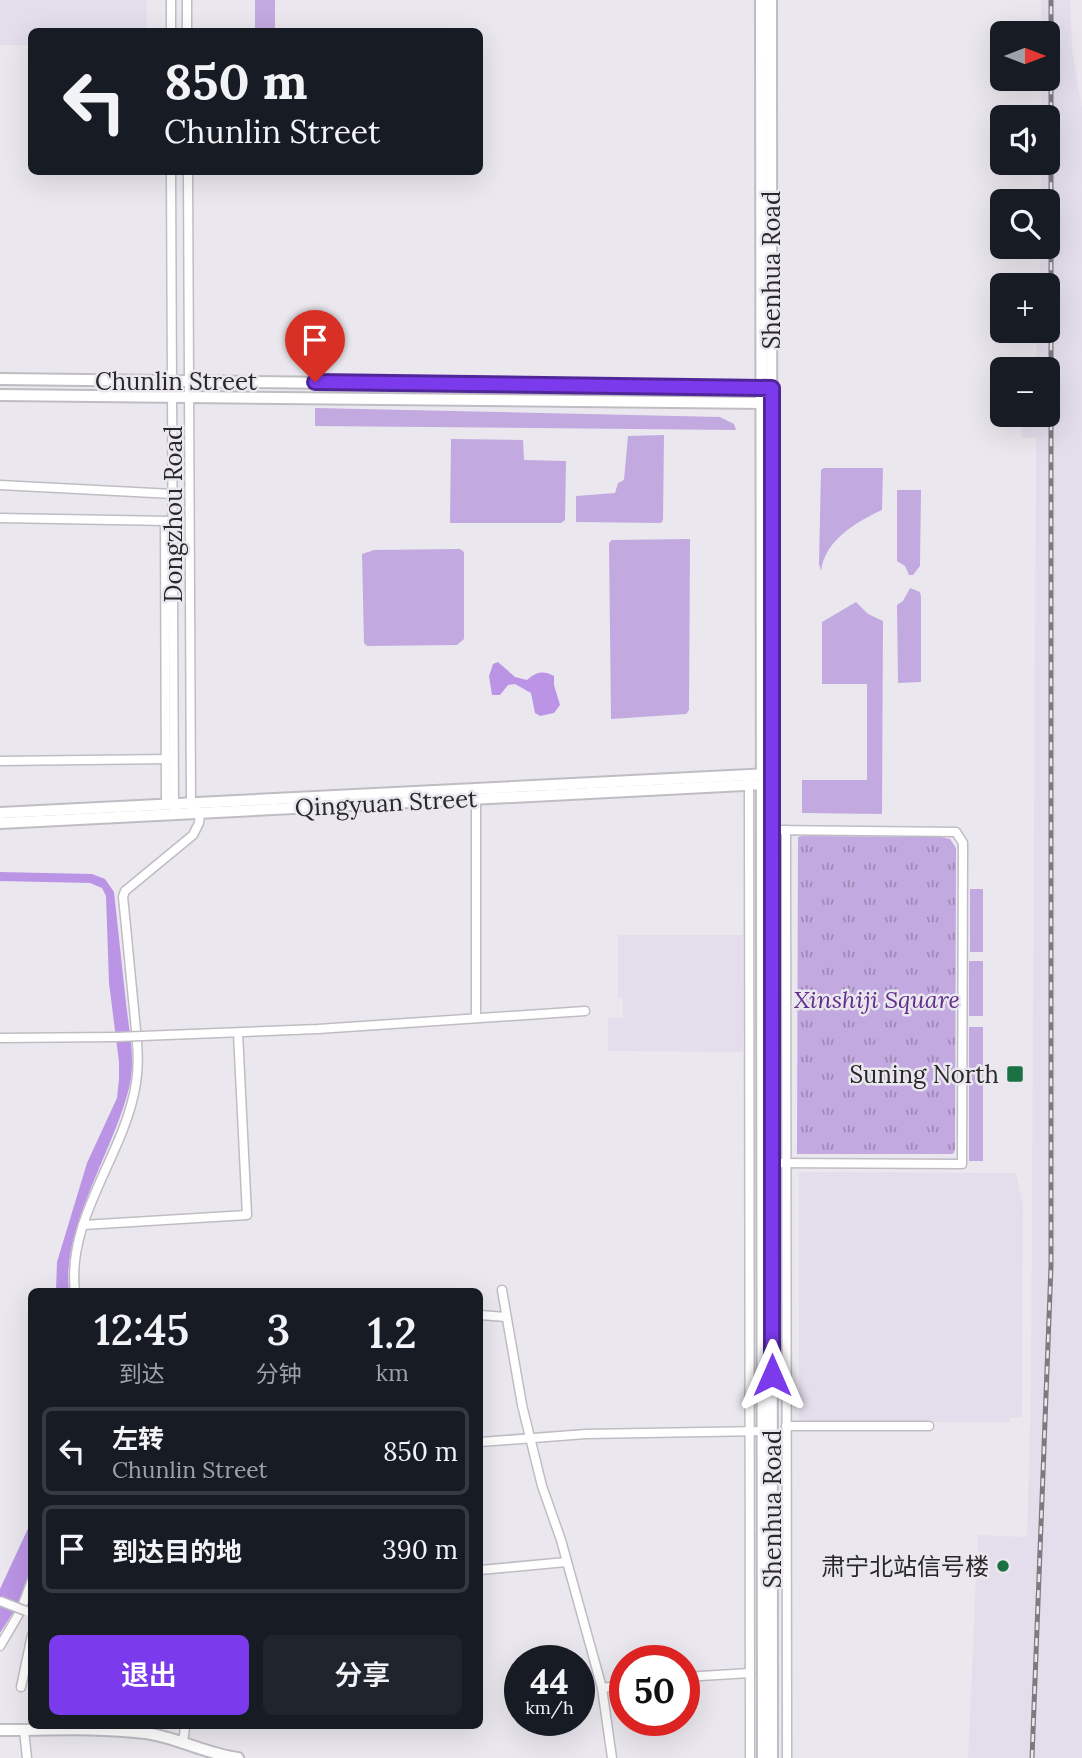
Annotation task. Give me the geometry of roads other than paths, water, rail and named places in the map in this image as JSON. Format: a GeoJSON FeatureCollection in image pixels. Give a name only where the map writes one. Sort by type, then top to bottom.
{"type":"FeatureCollection","features":[{"type":"Feature","properties":{"kind":"main road","name":"Shenhua Road"},"geometry":{"type":"LineString","coordinates":[[761,0],[767,388]]}},
{"type":"Feature","properties":{"kind":"main road","name":"Shenhua Road"},"geometry":{"type":"LineString","coordinates":[[763,1758],[762,1431],[771,0]]}},
{"type":"Feature","properties":{"kind":"main road","name":"Chunlin Street"},"geometry":{"type":"LineString","coordinates":[[0,379],[767,388]]}},
{"type":"Feature","properties":{"kind":"main road","name":"Chunlin Street"},"geometry":{"type":"LineString","coordinates":[[0,395],[767,403]]}},
{"type":"Feature","properties":{"kind":"main road","name":"Shenhua Road"},"geometry":{"type":"LineString","coordinates":[[767,779],[772,830],[772,1758]]}},
{"type":"Feature","properties":{"kind":"main road","name":"Qingyuan Street"},"geometry":{"type":"LineString","coordinates":[[194,810],[767,779]]}},
{"type":"Feature","properties":{"kind":"main road","name":"Qingyuan Street"},"geometry":{"type":"LineString","coordinates":[[0,813],[172,808],[194,810],[476,799],[749,785],[767,779]]}},
{"type":"Feature","properties":{"kind":"main road","name":"Qingyuan Street"},"geometry":{"type":"LineString","coordinates":[[0,823],[172,808]]}},
{"type":"Feature","properties":{"kind":"main road"},"geometry":{"type":"LineString","coordinates":[[0,1730],[120,1731],[154,1735],[185,1732],[210,1753],[238,1758]]}},
{"type":"Feature","properties":{"kind":"street"},"geometry":{"type":"LineString","coordinates":[[170,0],[171,28]]}},
{"type":"Feature","properties":{"kind":"street"},"geometry":{"type":"LineString","coordinates":[[187,0],[187,28]]}},
{"type":"Feature","properties":{"kind":"street","name":"Dongzhou Road"},"geometry":{"type":"LineString","coordinates":[[171,175],[173,494],[169,521],[172,808]]}},
{"type":"Feature","properties":{"kind":"street","name":"Dongzhou Road"},"geometry":{"type":"LineString","coordinates":[[188,175],[194,810]]}},
{"type":"Feature","properties":{"kind":"street"},"geometry":{"type":"LineString","coordinates":[[0,485],[173,494]]}},
{"type":"Feature","properties":{"kind":"street"},"geometry":{"type":"LineString","coordinates":[[0,518],[169,521]]}},
{"type":"Feature","properties":{"kind":"street"},"geometry":{"type":"LineString","coordinates":[[0,761],[170,759]]}},
{"type":"Feature","properties":{"kind":"street"},"geometry":{"type":"LineString","coordinates":[[749,785],[750,1758]]}},
{"type":"Feature","properties":{"kind":"street"},"geometry":{"type":"LineString","coordinates":[[476,799],[476,1018]]}},
{"type":"Feature","properties":{"kind":"street"},"geometry":{"type":"LineString","coordinates":[[75,1288],[76,1250],[83,1225],[128,1114],[136,1083],[137,1046],[124,891],[193,835],[199,823],[194,810]]}},
{"type":"Feature","properties":{"kind":"street"},"geometry":{"type":"LineString","coordinates":[[772,830],[956,832],[964,843],[962,1164],[772,1163]]}},
{"type":"Feature","properties":{"kind":"street"},"geometry":{"type":"LineString","coordinates":[[786,830],[787,1758]]}},
{"type":"Feature","properties":{"kind":"street"},"geometry":{"type":"LineString","coordinates":[[0,1038],[237,1033],[585,1011]]}},
{"type":"Feature","properties":{"kind":"street"},"geometry":{"type":"LineString","coordinates":[[83,1225],[247,1215],[237,1033]]}},
{"type":"Feature","properties":{"kind":"street"},"geometry":{"type":"LineString","coordinates":[[502,1290],[530,1439],[602,1688],[612,1758]]}},
{"type":"Feature","properties":{"kind":"street"},"geometry":{"type":"LineString","coordinates":[[483,1315],[506,1317]]}},
{"type":"Feature","properties":{"kind":"street"},"geometry":{"type":"LineString","coordinates":[[786,1426],[929,1426]]}},
{"type":"Feature","properties":{"kind":"street"},"geometry":{"type":"LineString","coordinates":[[483,1442],[586,1434],[762,1431]]}},
{"type":"Feature","properties":{"kind":"street"},"geometry":{"type":"LineString","coordinates":[[483,1570],[566,1562]]}},
{"type":"Feature","properties":{"kind":"street"},"geometry":{"type":"LineString","coordinates":[[0,1646],[20,1612],[28,1591]]}},
{"type":"Feature","properties":{"kind":"street"},"geometry":{"type":"LineString","coordinates":[[0,1601],[28,1612]]}},
{"type":"Feature","properties":{"kind":"street"},"geometry":{"type":"LineString","coordinates":[[21,1688],[28,1654]]}},
{"type":"Feature","properties":{"kind":"street"},"geometry":{"type":"LineString","coordinates":[[700,1676],[750,1673]]}},
{"type":"Feature","properties":{"kind":"street"},"geometry":{"type":"LineString","coordinates":[[602,1688],[609,1687]]}},
{"type":"Feature","properties":{"kind":"street"},"geometry":{"type":"LineString","coordinates":[[24,1730],[27,1758]]}},
{"type":"Feature","properties":{"kind":"railway"},"geometry":{"type":"LineString","coordinates":[[1032,1758],[1051,1266],[1051,0]]}},
{"type":"Feature","properties":{"kind":"place","name":"Suning North"},"geometry":{"type":"Point","coordinates":[1015,1074]}},
{"type":"Feature","properties":{"kind":"place","name":"肃宁北站信号楼"},"geometry":{"type":"Point","coordinates":[1003,1566]}},
{"type":"Feature","properties":{"kind":"park label","name":"Xinshiji Square"},"geometry":{"type":"Point","coordinates":[877,999]}}]}
